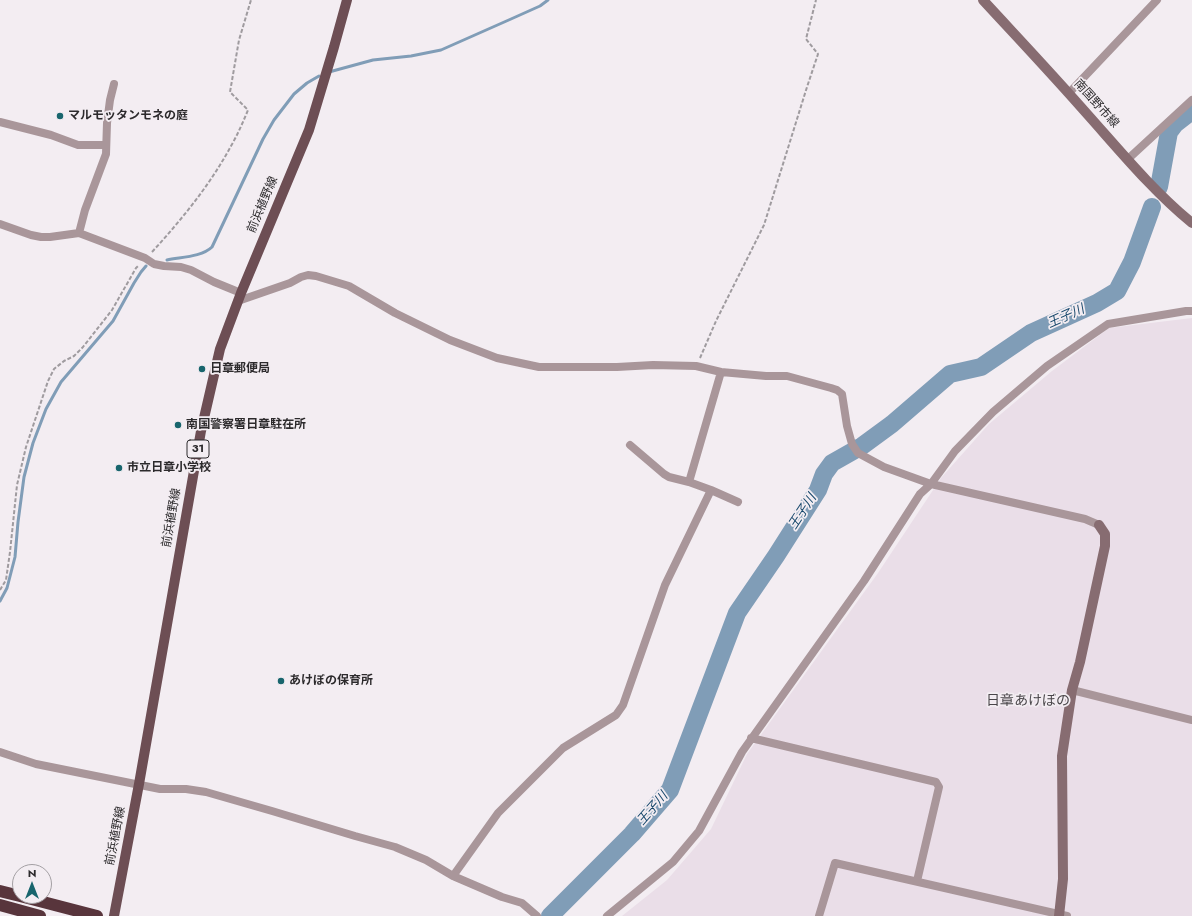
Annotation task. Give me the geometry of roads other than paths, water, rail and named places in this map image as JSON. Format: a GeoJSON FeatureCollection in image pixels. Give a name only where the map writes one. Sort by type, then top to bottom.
{"type":"FeatureCollection","features":[{"type":"Feature","properties":{"kind":"highway"},"geometry":{"type":"LineString","coordinates":[[0,891],[12,894]]}},
{"type":"Feature","properties":{"kind":"highway"},"geometry":{"type":"LineString","coordinates":[[51,904],[97,916]]}},
{"type":"Feature","properties":{"kind":"highway"},"geometry":{"type":"LineString","coordinates":[[0,905],[40,916]]}},
{"type":"Feature","properties":{"kind":"main road","name":"前浜植野線"},"geometry":{"type":"LineString","coordinates":[[114,916],[139,784],[201,431],[220,349],[239,297],[308,130],[347,0]]}},
{"type":"Feature","properties":{"kind":"street","name":"南国野市線"},"geometry":{"type":"LineString","coordinates":[[983,0],[1128,159],[1174,208],[1192,223]]}},
{"type":"Feature","properties":{"kind":"street"},"geometry":{"type":"LineString","coordinates":[[1069,93],[1157,0]]}},
{"type":"Feature","properties":{"kind":"street"},"geometry":{"type":"LineString","coordinates":[[79,233],[85,210],[106,154],[108,115],[114,84]]}},
{"type":"Feature","properties":{"kind":"street"},"geometry":{"type":"LineString","coordinates":[[1128,159],[1192,100]]}},
{"type":"Feature","properties":{"kind":"street"},"geometry":{"type":"LineString","coordinates":[[0,122],[51,135],[78,145],[106,146]]}},
{"type":"Feature","properties":{"kind":"street"},"geometry":{"type":"LineString","coordinates":[[0,224],[32,236],[50,237],[79,233],[145,258],[154,264],[181,267],[191,270],[239,297],[290,283],[308,275],[316,276],[349,286],[395,313],[450,340],[497,358],[539,368],[653,365],[696,366],[721,372],[766,376],[787,376],[837,390],[842,394],[847,426],[852,444],[858,453],[884,467],[931,484],[1085,519],[1099,525],[1105,534],[1105,546],[1080,662],[1072,690],[1062,756],[1062,915],[835,863],[819,916]]}},
{"type":"Feature","properties":{"kind":"street"},"geometry":{"type":"LineString","coordinates":[[607,916],[673,862],[699,831],[751,738],[864,580],[920,494],[931,484],[955,451],[993,412],[1047,366],[1108,324],[1192,311]]}},
{"type":"Feature","properties":{"kind":"street"},"geometry":{"type":"LineString","coordinates":[[689,482],[721,372]]}},
{"type":"Feature","properties":{"kind":"street"},"geometry":{"type":"LineString","coordinates":[[630,445],[669,477],[689,482],[738,502]]}},
{"type":"Feature","properties":{"kind":"street"},"geometry":{"type":"LineString","coordinates":[[453,876],[498,813],[563,748],[616,715],[623,705],[665,585],[711,490]]}},
{"type":"Feature","properties":{"kind":"street"},"geometry":{"type":"LineString","coordinates":[[1072,690],[1192,720]]}},
{"type":"Feature","properties":{"kind":"street"},"geometry":{"type":"LineString","coordinates":[[751,738],[936,782],[939,787],[917,882]]}},
{"type":"Feature","properties":{"kind":"street"},"geometry":{"type":"LineString","coordinates":[[0,752],[36,764],[160,789],[186,789],[206,792],[272,810],[405,851],[426,860],[453,876],[502,897],[522,903],[537,916]]}},
{"type":"Feature","properties":{"kind":"waterway"},"geometry":{"type":"LineString","coordinates":[[329,72],[373,60],[411,56],[441,50],[540,6],[548,0]]}},
{"type":"Feature","properties":{"kind":"waterway"},"geometry":{"type":"LineString","coordinates":[[167,260],[197,255],[212,247],[263,139],[274,120],[294,94],[307,83],[319,76]]}},
{"type":"Feature","properties":{"kind":"waterway","name":"王子川"},"geometry":{"type":"LineString","coordinates":[[1159,187],[1169,132],[1175,124],[1192,111]]}},
{"type":"Feature","properties":{"kind":"waterway","name":"王子川"},"geometry":{"type":"LineString","coordinates":[[550,916],[632,834],[670,790],[737,613],[776,556],[818,490],[824,474],[832,463],[862,446],[892,424],[950,374],[981,367],[1031,333],[1097,303],[1117,291],[1132,262],[1152,207]]}},
{"type":"Feature","properties":{"kind":"waterway"},"geometry":{"type":"LineString","coordinates":[[0,601],[7,588],[15,557],[24,477],[33,443],[46,409],[61,382],[113,321],[134,283],[146,266]]}},
{"type":"Feature","properties":{"kind":"place","name":"マルモッタンモネの庭"},"geometry":{"type":"Point","coordinates":[60,116]}},
{"type":"Feature","properties":{"kind":"place","name":"日章郵便局"},"geometry":{"type":"Point","coordinates":[202,369]}},
{"type":"Feature","properties":{"kind":"place","name":"南国警察署日章駐在所"},"geometry":{"type":"Point","coordinates":[178,425]}},
{"type":"Feature","properties":{"kind":"place","name":"市立日章小学校"},"geometry":{"type":"Point","coordinates":[119,468]}},
{"type":"Feature","properties":{"kind":"place","name":"あけぼの保育所"},"geometry":{"type":"Point","coordinates":[281,681]}},
{"type":"Feature","properties":{"kind":"district","name":"日章あけぼの"},"geometry":{"type":"Point","coordinates":[1028,702]}}]}
